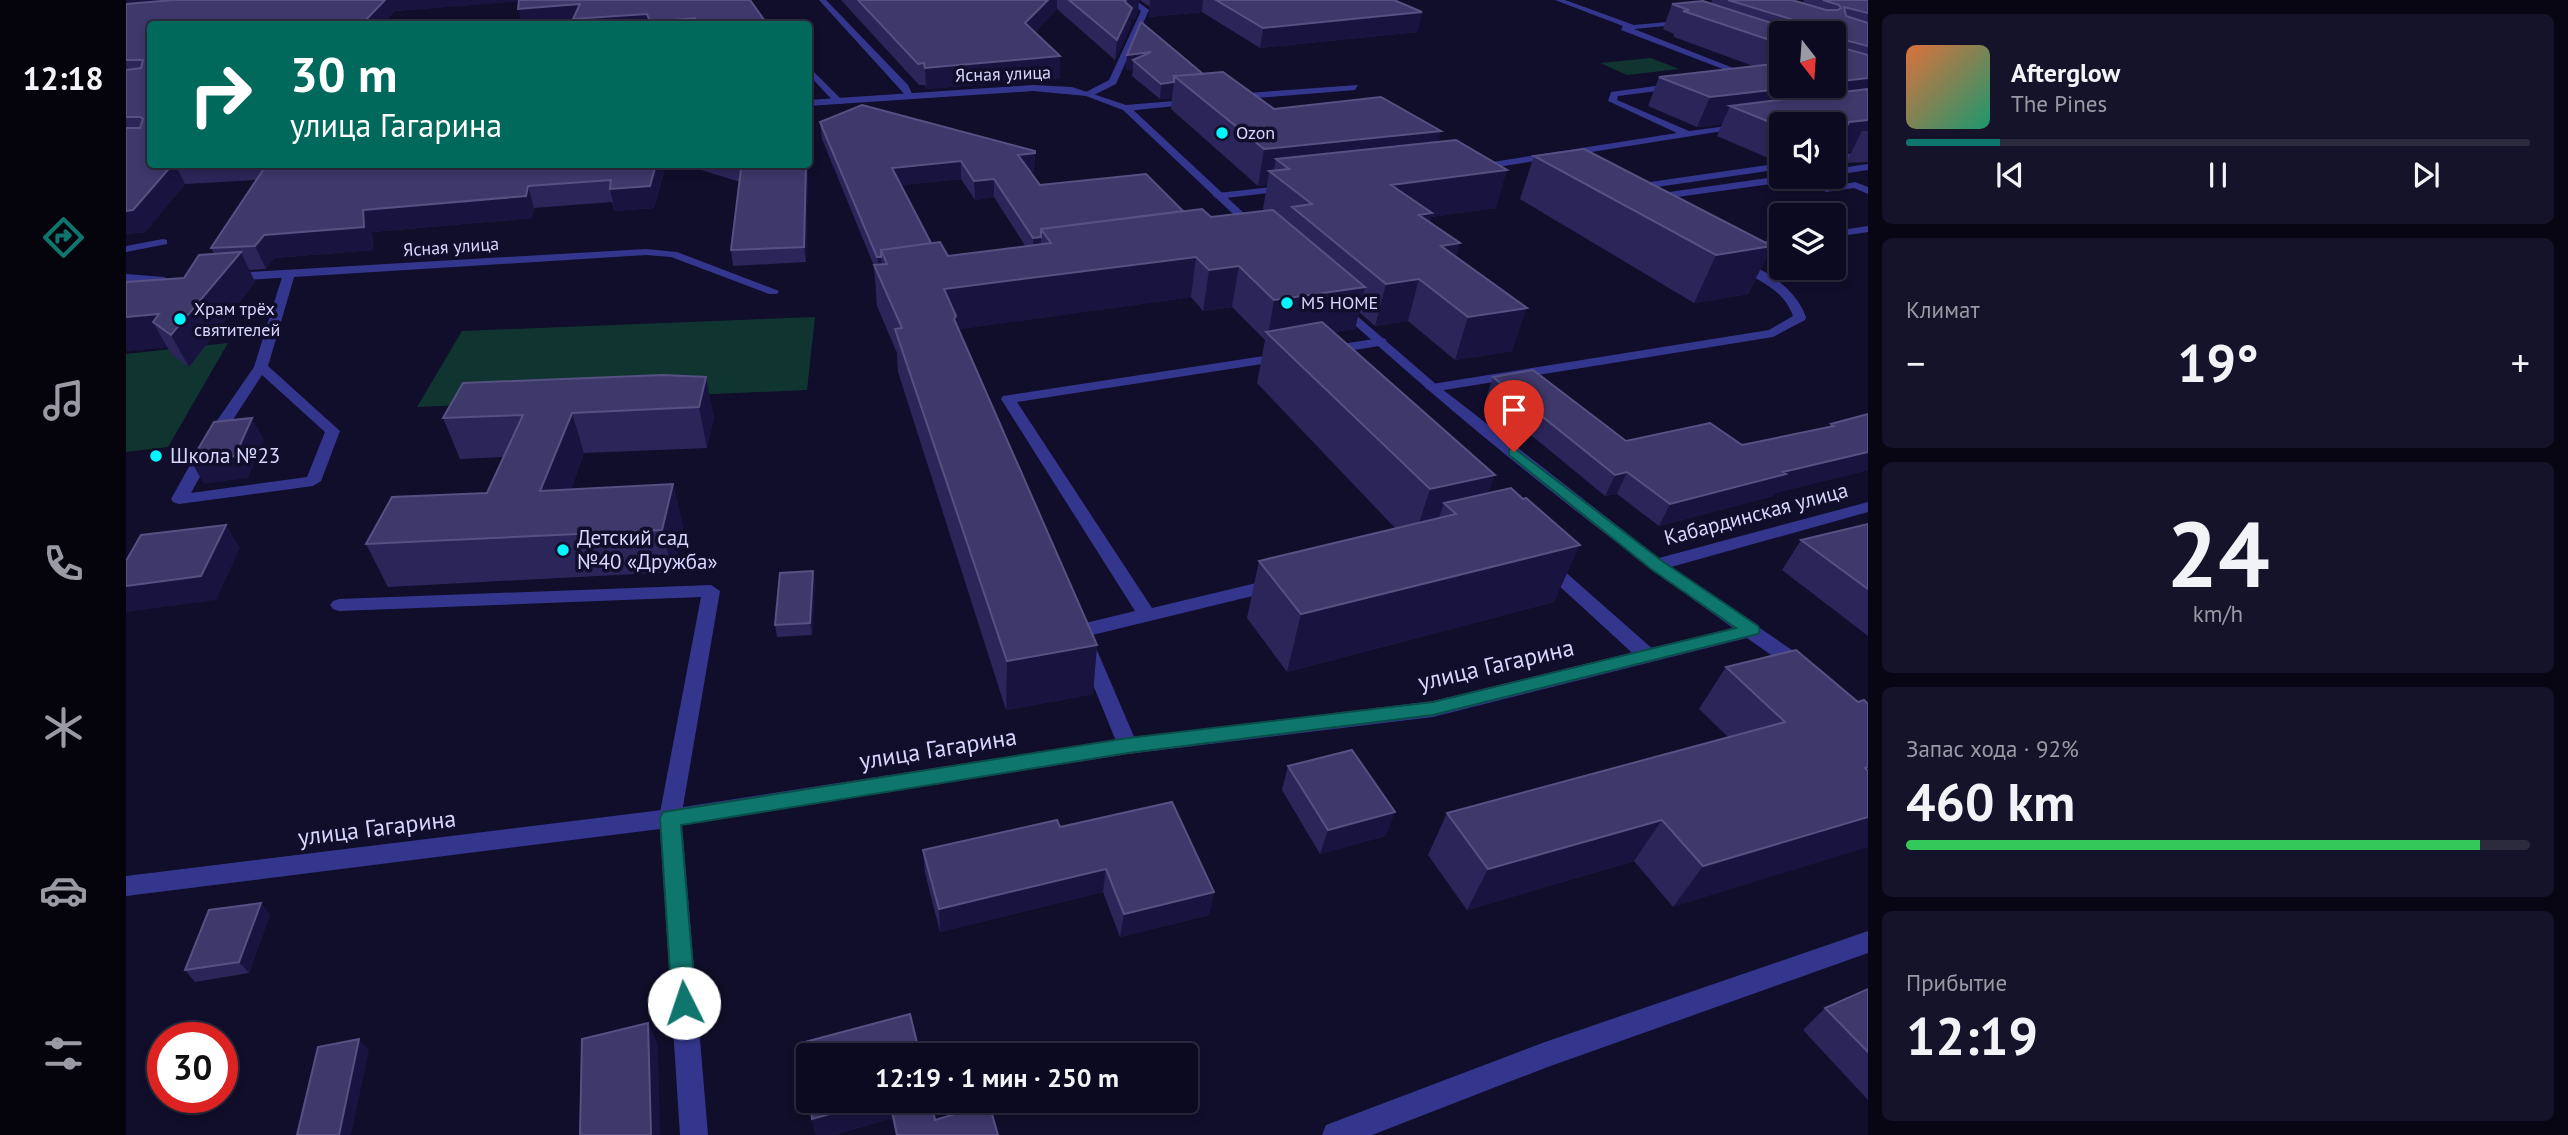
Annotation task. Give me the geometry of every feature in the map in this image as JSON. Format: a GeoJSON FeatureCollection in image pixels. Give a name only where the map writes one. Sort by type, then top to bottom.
{"type":"FeatureCollection","features":[{"type":"Feature","properties":{"kind":"street"},"geometry":{"type":"LineString","coordinates":[[822,0],[911,96]]}},
{"type":"Feature","properties":{"kind":"street"},"geometry":{"type":"LineString","coordinates":[[1089,94],[1113,82],[1145,9],[1130,0]]}},
{"type":"Feature","properties":{"kind":"street"},"geometry":{"type":"LineString","coordinates":[[1558,0],[1633,27]]}},
{"type":"Feature","properties":{"kind":"street"},"geometry":{"type":"LineString","coordinates":[[1694,22],[1624,28],[1753,77],[1728,80]]}},
{"type":"Feature","properties":{"kind":"street"},"geometry":{"type":"LineString","coordinates":[[812,72],[839,102]]}},
{"type":"Feature","properties":{"kind":"street"},"geometry":{"type":"LineString","coordinates":[[1688,134],[1612,101],[1614,94],[1690,85]]}},
{"type":"Feature","properties":{"kind":"street"},"geometry":{"type":"LineString","coordinates":[[1219,99],[1355,87]]}},
{"type":"Feature","properties":{"kind":"street","name":"Ясная улица"},"geometry":{"type":"LineString","coordinates":[[812,103],[1033,88],[1072,90],[1126,108]]}},
{"type":"Feature","properties":{"kind":"street"},"geometry":{"type":"LineString","coordinates":[[1126,108],[1205,100]]}},
{"type":"Feature","properties":{"kind":"street"},"geometry":{"type":"LineString","coordinates":[[1126,108],[1259,237]]}},
{"type":"Feature","properties":{"kind":"street"},"geometry":{"type":"LineString","coordinates":[[1462,169],[1757,125]]}},
{"type":"Feature","properties":{"kind":"street"},"geometry":{"type":"LineString","coordinates":[[1846,157],[1868,154]]}},
{"type":"Feature","properties":{"kind":"street"},"geometry":{"type":"LineString","coordinates":[[1511,161],[1537,170]]}},
{"type":"Feature","properties":{"kind":"street"},"geometry":{"type":"LineString","coordinates":[[1846,170],[1868,167]]}},
{"type":"Feature","properties":{"kind":"street"},"geometry":{"type":"LineString","coordinates":[[1616,190],[1769,168]]}},
{"type":"Feature","properties":{"kind":"street"},"geometry":{"type":"LineString","coordinates":[[1638,200],[1769,181]]}},
{"type":"Feature","properties":{"kind":"street"},"geometry":{"type":"LineString","coordinates":[[1846,186],[1855,185],[1868,191]]}},
{"type":"Feature","properties":{"kind":"street"},"geometry":{"type":"LineString","coordinates":[[1218,196],[1300,187]]}},
{"type":"Feature","properties":{"kind":"street"},"geometry":{"type":"LineString","coordinates":[[1846,232],[1868,229]]}},
{"type":"Feature","properties":{"kind":"street"},"geometry":{"type":"LineString","coordinates":[[126,249],[163,242]]}},
{"type":"Feature","properties":{"kind":"street"},"geometry":{"type":"LineString","coordinates":[[1432,388],[1773,333],[1800,317],[1797,304],[1781,289],[1729,254],[1769,245]]}},
{"type":"Feature","properties":{"kind":"street","name":"Ясная улица"},"geometry":{"type":"LineString","coordinates":[[220,278],[646,252],[673,254],[773,291]]}},
{"type":"Feature","properties":{"kind":"street"},"geometry":{"type":"LineString","coordinates":[[261,368],[333,431],[313,481],[179,499],[213,438],[261,368],[289,274]]}},
{"type":"Feature","properties":{"kind":"street"},"geometry":{"type":"LineString","coordinates":[[126,278],[151,282],[178,280]]}},
{"type":"Feature","properties":{"kind":"street"},"geometry":{"type":"LineString","coordinates":[[1331,297],[1432,388],[1656,565],[1752,630],[1815,677]]}},
{"type":"Feature","properties":{"kind":"street"},"geometry":{"type":"LineString","coordinates":[[1332,371],[1311,352],[1381,342]]}},
{"type":"Feature","properties":{"kind":"street"},"geometry":{"type":"LineString","coordinates":[[1147,615],[1008,399],[1297,354]]}},
{"type":"Feature","properties":{"kind":"street","name":"Кабардинская улица"},"geometry":{"type":"LineString","coordinates":[[1656,565],[1868,506]]}},
{"type":"Feature","properties":{"kind":"street"},"geometry":{"type":"LineString","coordinates":[[1538,557],[1648,656]]}},
{"type":"Feature","properties":{"kind":"street"},"geometry":{"type":"LineString","coordinates":[[1128,746],[1077,624],[1147,615],[1294,581]]}},
{"type":"Feature","properties":{"kind":"street"},"geometry":{"type":"LineString","coordinates":[[339,605],[711,591],[670,818],[694,1135]]}},
{"type":"Feature","properties":{"kind":"street","name":"улица Гагарина"},"geometry":{"type":"LineString","coordinates":[[126,886],[670,818],[1128,746],[1433,709],[1752,630]]}},
{"type":"Feature","properties":{"kind":"street"},"geometry":{"type":"LineString","coordinates":[[1336,1135],[1545,1055],[1868,942]]}},
{"type":"Feature","properties":{"kind":"green space"},"geometry":{"type":"Polygon","coordinates":[[[1651,58],[1679,69],[1627,75],[1600,63],[1651,58]]]}},
{"type":"Feature","properties":{"kind":"green space"},"geometry":{"type":"Polygon","coordinates":[[[815,317],[807,390],[417,407],[462,331],[815,317]]]}},
{"type":"Feature","properties":{"kind":"green space"},"geometry":{"type":"Polygon","coordinates":[[[228,343],[168,447],[126,452],[126,354],[228,343]]]}},
{"type":"Feature","properties":{"kind":"building"},"geometry":{"type":"Polygon","coordinates":[[[174,0],[385,0],[365,21],[147,21],[147,168],[170,168],[133,210],[126,211],[126,128],[140,128],[143,119],[126,117],[126,70],[141,68],[143,60],[126,60],[126,4],[174,0]]]}},
{"type":"Feature","properties":{"kind":"building"},"geometry":{"type":"Polygon","coordinates":[[[519,0],[750,0],[765,21],[695,21],[695,18],[650,21],[647,14],[573,19],[580,4],[518,9],[519,0]]]}},
{"type":"Feature","properties":{"kind":"building"},"geometry":{"type":"Polygon","coordinates":[[[858,0],[1048,0],[1025,23],[1060,56],[925,68],[924,63],[918,64],[858,0]]]}},
{"type":"Feature","properties":{"kind":"building"},"geometry":{"type":"Polygon","coordinates":[[[1069,0],[1123,0],[1132,8],[1117,40],[1069,0]]]}},
{"type":"Feature","properties":{"kind":"building"},"geometry":{"type":"Polygon","coordinates":[[[1216,0],[1394,0],[1422,12],[1263,28],[1216,0]]]}},
{"type":"Feature","properties":{"kind":"building"},"geometry":{"type":"Polygon","coordinates":[[[1728,0],[1792,0],[1826,10],[1838,10],[1841,8],[1839,5],[1823,0],[1868,0],[1868,13],[1844,7],[1846,16],[1868,23],[1868,46],[1846,40],[1846,21],[1794,20],[1728,0]]]}},
{"type":"Feature","properties":{"kind":"building"},"geometry":{"type":"Polygon","coordinates":[[[1703,1],[1769,22],[1769,40],[1683,11],[1689,10],[1672,4],[1703,1]]]}},
{"type":"Feature","properties":{"kind":"building"},"geometry":{"type":"Polygon","coordinates":[[[1141,22],[1203,74],[1174,76],[1174,82],[1161,84],[1133,60],[1151,52],[1127,55],[1141,22]]]}},
{"type":"Feature","properties":{"kind":"building"},"geometry":{"type":"Polygon","coordinates":[[[1846,49],[1868,55],[1868,78],[1846,81],[1846,49]]]}},
{"type":"Feature","properties":{"kind":"building"},"geometry":{"type":"Polygon","coordinates":[[[1769,64],[1769,90],[1710,97],[1659,77],[1769,64]]]}},
{"type":"Feature","properties":{"kind":"building"},"geometry":{"type":"Polygon","coordinates":[[[1223,72],[1274,109],[1381,97],[1441,131],[1264,149],[1174,76],[1223,72]]]}},
{"type":"Feature","properties":{"kind":"building"},"geometry":{"type":"Polygon","coordinates":[[[1868,89],[1868,120],[1849,122],[1846,126],[1846,112],[1769,112],[1769,122],[1730,106],[1795,98],[1846,98],[1846,92],[1868,89]]]}},
{"type":"Feature","properties":{"kind":"building"},"geometry":{"type":"Polygon","coordinates":[[[862,105],[1035,151],[1018,155],[1040,185],[1146,174],[1183,211],[1041,229],[1041,237],[1033,238],[994,179],[974,181],[961,161],[892,168],[931,243],[881,250],[881,257],[877,257],[820,122],[862,105]]]}},
{"type":"Feature","properties":{"kind":"building"},"geometry":{"type":"Polygon","coordinates":[[[1456,140],[1507,170],[1391,185],[1432,213],[1419,215],[1460,243],[1441,246],[1527,308],[1468,317],[1419,279],[1386,284],[1292,207],[1312,204],[1269,171],[1289,169],[1276,159],[1456,140]]]}},
{"type":"Feature","properties":{"kind":"building"},"geometry":{"type":"Polygon","coordinates":[[[1584,149],[1769,246],[1716,255],[1534,156],[1584,149]]]}},
{"type":"Feature","properties":{"kind":"building"},"geometry":{"type":"Polygon","coordinates":[[[264,168],[655,168],[650,186],[610,189],[611,180],[528,186],[526,196],[363,210],[364,227],[264,235],[255,246],[211,248],[264,168]]]}},
{"type":"Feature","properties":{"kind":"building"},"geometry":{"type":"Polygon","coordinates":[[[738,168],[806,168],[804,247],[731,250],[741,169],[738,168]]]}},
{"type":"Feature","properties":{"kind":"building"},"geometry":{"type":"Polygon","coordinates":[[[1202,209],[1211,217],[1273,210],[1365,287],[1274,300],[1239,266],[1209,270],[1196,257],[944,289],[956,316],[954,319],[1097,645],[1007,661],[895,329],[902,328],[874,265],[887,264],[881,250],[940,242],[948,256],[1051,243],[1041,229],[1202,209]]]}},
{"type":"Feature","properties":{"kind":"building"},"geometry":{"type":"Polygon","coordinates":[[[241,252],[171,335],[153,322],[159,314],[126,317],[126,282],[184,278],[199,255],[241,252]]]}},
{"type":"Feature","properties":{"kind":"building"},"geometry":{"type":"Polygon","coordinates":[[[1322,322],[1495,475],[1430,489],[1266,332],[1322,322]]]}},
{"type":"Feature","properties":{"kind":"building"},"geometry":{"type":"Polygon","coordinates":[[[1533,370],[1626,441],[1710,423],[1742,445],[1834,426],[1831,424],[1868,414],[1868,452],[1783,472],[1786,474],[1670,504],[1627,472],[1615,475],[1493,377],[1533,370]]]}},
{"type":"Feature","properties":{"kind":"building"},"geometry":{"type":"Polygon","coordinates":[[[663,375],[706,377],[699,407],[572,413],[540,491],[673,484],[662,530],[366,544],[392,497],[487,493],[523,415],[443,418],[463,383],[663,375]]]}},
{"type":"Feature","properties":{"kind":"building"},"geometry":{"type":"Polygon","coordinates":[[[252,418],[235,456],[191,461],[214,422],[252,418]]]}},
{"type":"Feature","properties":{"kind":"building"},"geometry":{"type":"Polygon","coordinates":[[[1511,488],[1580,545],[1301,614],[1259,561],[1456,514],[1444,503],[1511,488]]]}},
{"type":"Feature","properties":{"kind":"building"},"geometry":{"type":"Polygon","coordinates":[[[1868,524],[1868,589],[1801,540],[1868,524]]]}},
{"type":"Feature","properties":{"kind":"building"},"geometry":{"type":"Polygon","coordinates":[[[226,525],[201,576],[126,586],[126,561],[141,535],[226,525]]]}},
{"type":"Feature","properties":{"kind":"building"},"geometry":{"type":"Polygon","coordinates":[[[813,571],[810,623],[775,625],[780,573],[813,571]]]}},
{"type":"Feature","properties":{"kind":"building"},"geometry":{"type":"Polygon","coordinates":[[[1796,650],[1858,702],[1864,700],[1868,704],[1868,767],[1865,768],[1868,771],[1868,817],[1703,866],[1662,820],[1488,869],[1447,813],[1785,722],[1726,667],[1796,650]]]}},
{"type":"Feature","properties":{"kind":"building"},"geometry":{"type":"Polygon","coordinates":[[[1352,750],[1395,812],[1328,830],[1288,766],[1352,750]]]}},
{"type":"Feature","properties":{"kind":"building"},"geometry":{"type":"Polygon","coordinates":[[[1172,802],[1214,892],[1124,914],[1106,869],[939,909],[923,850],[1057,820],[1060,827],[1172,802]]]}},
{"type":"Feature","properties":{"kind":"building"},"geometry":{"type":"Polygon","coordinates":[[[261,903],[239,962],[185,970],[209,910],[261,903]]]}},
{"type":"Feature","properties":{"kind":"building"},"geometry":{"type":"Polygon","coordinates":[[[1868,989],[1868,1052],[1825,1008],[1868,989]]]}},
{"type":"Feature","properties":{"kind":"building"},"geometry":{"type":"Polygon","coordinates":[[[910,1014],[917,1043],[801,1043],[910,1014]]]}},
{"type":"Feature","properties":{"kind":"building"},"geometry":{"type":"Polygon","coordinates":[[[648,1023],[651,1135],[580,1135],[582,1039],[648,1023]]]}},
{"type":"Feature","properties":{"kind":"building"},"geometry":{"type":"Polygon","coordinates":[[[359,1039],[339,1135],[297,1135],[318,1047],[359,1039]]]}},
{"type":"Feature","properties":{"kind":"building"},"geometry":{"type":"Polygon","coordinates":[[[811,1113],[834,1113],[812,1119],[811,1113]]]}},
{"type":"Feature","properties":{"kind":"building"},"geometry":{"type":"Polygon","coordinates":[[[892,1113],[934,1113],[935,1120],[959,1113],[992,1113],[998,1135],[897,1135],[892,1113]]]}},
{"type":"Feature","properties":{"kind":"place","name":"Ozon"},"geometry":{"type":"Point","coordinates":[1222,133]}},
{"type":"Feature","properties":{"kind":"place","name":"M5 HOME"},"geometry":{"type":"Point","coordinates":[1287,303]}},
{"type":"Feature","properties":{"kind":"place","name":"Храм трёх святителей"},"geometry":{"type":"Point","coordinates":[180,319]}},
{"type":"Feature","properties":{"kind":"place","name":"Школа №23"},"geometry":{"type":"Point","coordinates":[156,456]}},
{"type":"Feature","properties":{"kind":"place","name":"Детский сад №40 «Дружба»"},"geometry":{"type":"Point","coordinates":[563,550]}},
{"type":"Feature","properties":{"kind":"route"},"geometry":{"type":"LineString","coordinates":[[684,1003],[670,818],[1128,746],[1433,709],[1752,630],[1656,565],[1514,452]]}}]}
